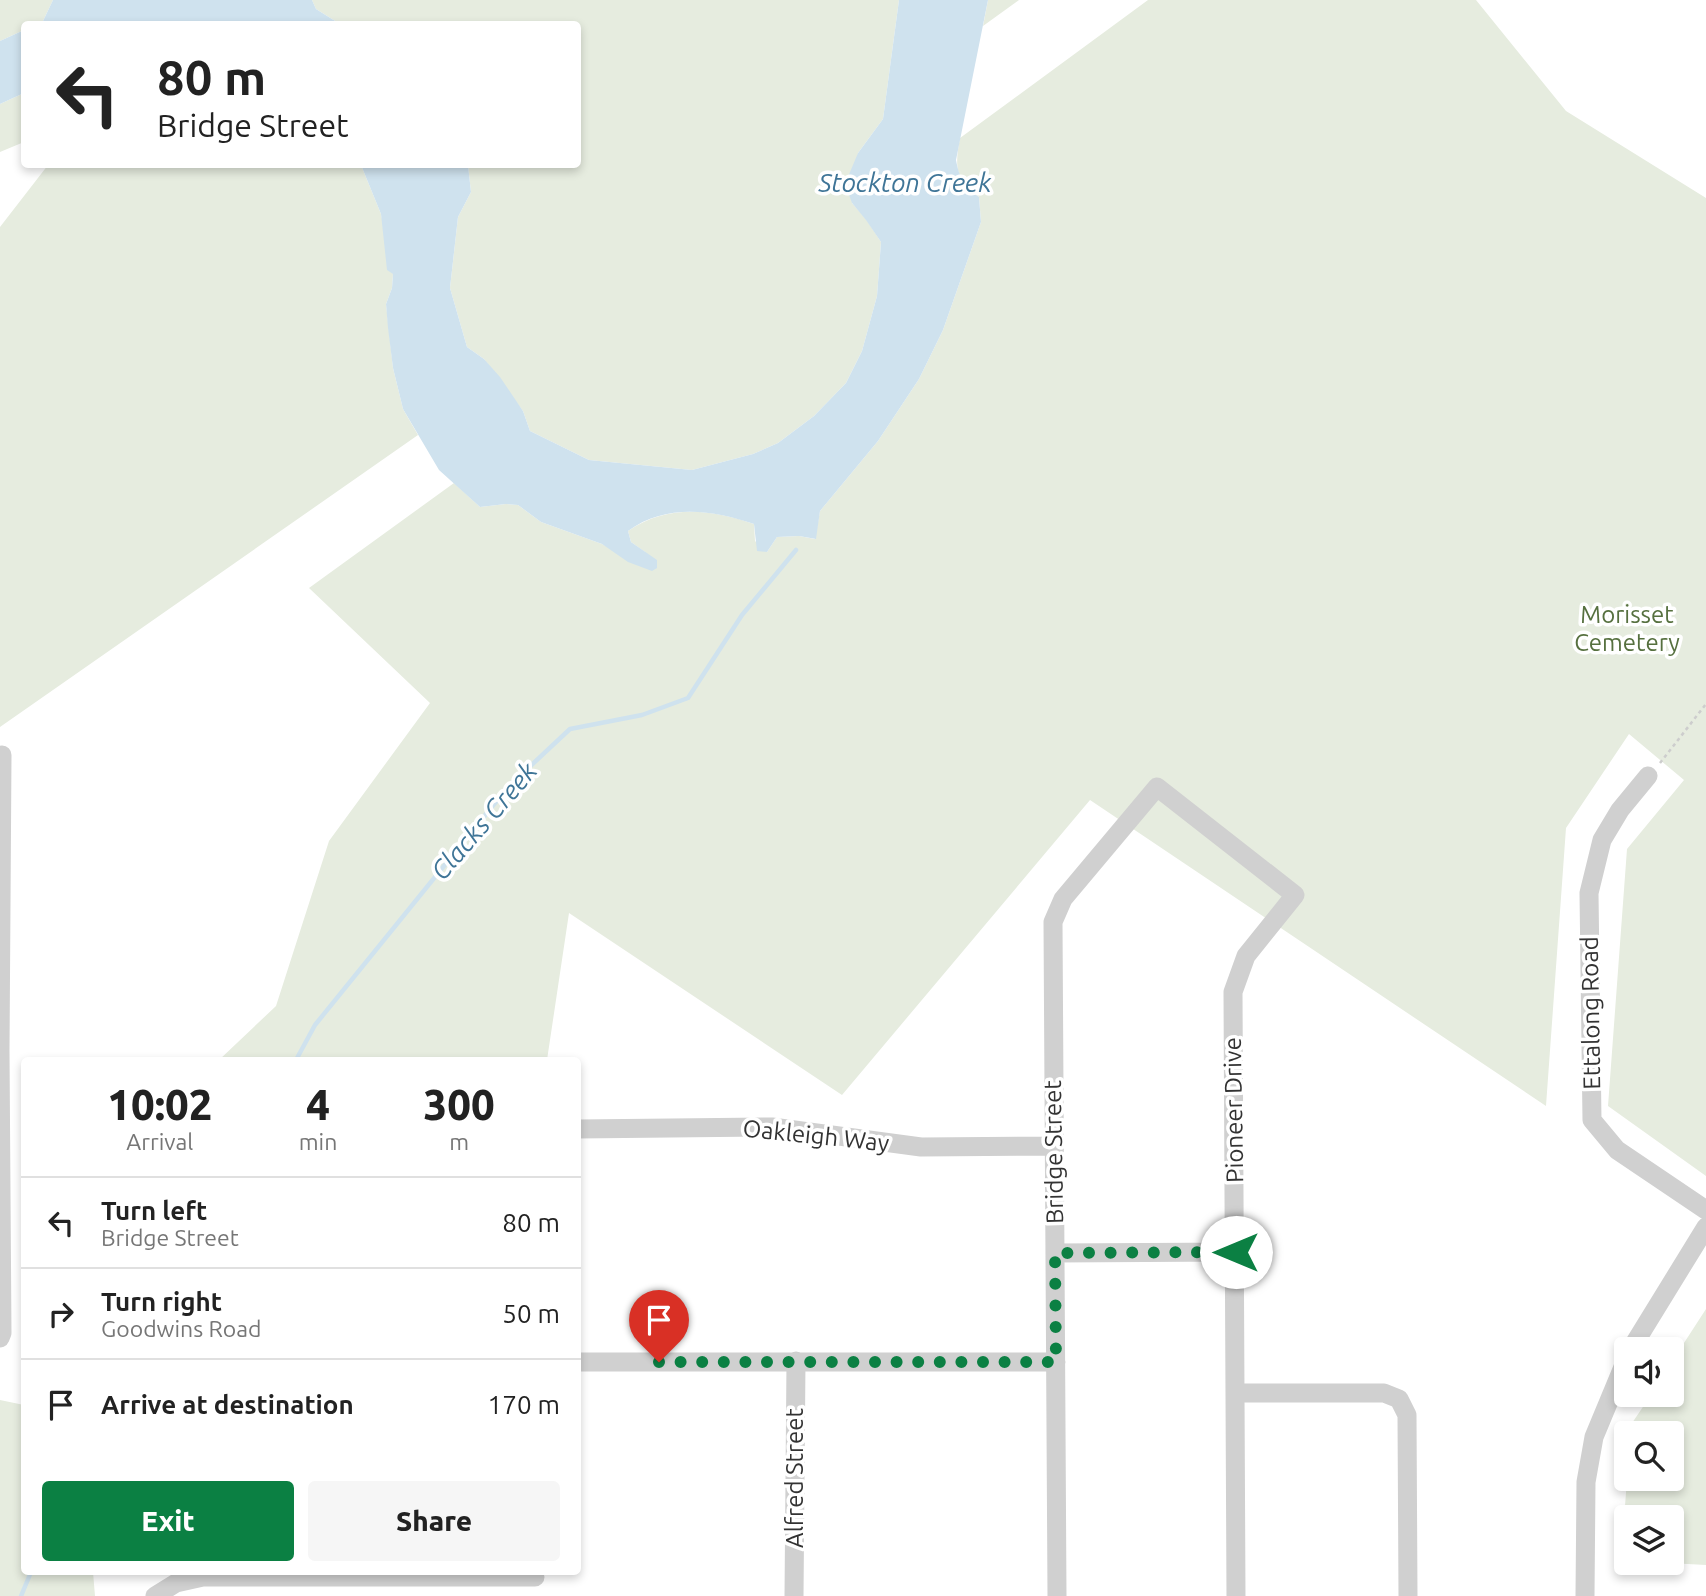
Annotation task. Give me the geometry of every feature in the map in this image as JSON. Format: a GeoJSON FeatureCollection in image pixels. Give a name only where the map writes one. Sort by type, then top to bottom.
{"type":"FeatureCollection","features":[{"type":"Feature","properties":{"kind":"street"},"geometry":{"type":"LineString","coordinates":[[1,1336],[2,755]]}},
{"type":"Feature","properties":{"kind":"street","name":"Ettalong Road"},"geometry":{"type":"LineString","coordinates":[[1648,776],[1620,810],[1602,840],[1589,893],[1592,1120],[1617,1150],[1706,1210]]}},
{"type":"Feature","properties":{"kind":"street","name":"Bridge Street"},"geometry":{"type":"LineString","coordinates":[[1057,1596],[1053,922],[1063,899],[1157,787],[1295,895]]}},
{"type":"Feature","properties":{"kind":"street","name":"Pioneer Drive"},"geometry":{"type":"LineString","coordinates":[[1236,1596],[1233,992],[1246,956],[1295,895]]}},
{"type":"Feature","properties":{"kind":"street","name":"Oakleigh Way"},"geometry":{"type":"LineString","coordinates":[[581,1129],[772,1128],[920,1147],[1054,1146]]}},
{"type":"Feature","properties":{"kind":"street"},"geometry":{"type":"LineString","coordinates":[[1638,1337],[1706,1227]]}},
{"type":"Feature","properties":{"kind":"street"},"geometry":{"type":"LineString","coordinates":[[1055,1253],[1236,1252]]}},
{"type":"Feature","properties":{"kind":"street","name":"Alfred Street"},"geometry":{"type":"LineString","coordinates":[[794,1596],[796,1361]]}},
{"type":"Feature","properties":{"kind":"street"},"geometry":{"type":"LineString","coordinates":[[581,1362],[1056,1362]]}},
{"type":"Feature","properties":{"kind":"street"},"geometry":{"type":"LineString","coordinates":[[1585,1596],[1586,1482],[1594,1437],[1614,1389]]}},
{"type":"Feature","properties":{"kind":"street"},"geometry":{"type":"LineString","coordinates":[[1236,1393],[1384,1393],[1399,1399],[1407,1415],[1408,1596]]}},
{"type":"Feature","properties":{"kind":"street"},"geometry":{"type":"LineString","coordinates":[[155,1596],[176,1583],[203,1577],[535,1581]]}},
{"type":"Feature","properties":{"kind":"path"},"geometry":{"type":"LineString","coordinates":[[1648,776],[1706,704]]}},
{"type":"Feature","properties":{"kind":"green space"},"geometry":{"type":"Polygon","coordinates":[[[0,0],[53,0],[43,21],[21,21],[21,31],[0,41],[0,0]]]}},
{"type":"Feature","properties":{"kind":"green space"},"geometry":{"type":"Polygon","coordinates":[[[312,0],[899,0],[883,119],[858,153],[852,203],[881,242],[877,296],[862,351],[846,383],[814,416],[778,443],[753,454],[692,470],[589,460],[530,431],[523,411],[484,359],[467,347],[450,288],[458,217],[471,192],[468,168],[581,168],[581,21],[335,21],[316,9],[312,0]]]}},
{"type":"Feature","properties":{"kind":"green space"},"geometry":{"type":"Polygon","coordinates":[[[988,0],[1019,0],[983,26],[988,0]]]}},
{"type":"Feature","properties":{"kind":"green space","name":"Morisset Cemetery"},"geometry":{"type":"Polygon","coordinates":[[[1148,0],[1476,0],[1566,111],[1706,198],[1706,1176],[1608,1106],[1627,849],[1684,780],[1629,734],[1566,828],[1546,1106],[1090,800],[842,1095],[569,913],[547,1057],[222,1057],[276,1006],[329,841],[430,703],[309,588],[454,483],[480,507],[518,505],[541,522],[615,551],[645,552],[631,542],[628,531],[658,516],[690,512],[722,515],[754,524],[755,541],[767,552],[777,537],[799,536],[815,539],[820,511],[878,441],[919,379],[943,330],[981,222],[979,197],[965,184],[958,171],[960,138],[1148,0]]]}},
{"type":"Feature","properties":{"kind":"green space"},"geometry":{"type":"Polygon","coordinates":[[[21,94],[21,143],[0,152],[0,104],[21,94]]]}},
{"type":"Feature","properties":{"kind":"green space"},"geometry":{"type":"Polygon","coordinates":[[[46,168],[362,168],[381,214],[393,274],[392,288],[386,304],[393,368],[403,409],[418,435],[0,727],[0,227],[46,168]]]}},
{"type":"Feature","properties":{"kind":"green space"},"geometry":{"type":"Polygon","coordinates":[[[1706,1309],[1706,1565],[1684,1564],[1684,1505],[1625,1505],[1626,1491],[1684,1491],[1684,1421],[1633,1421],[1643,1407],[1684,1407],[1684,1343],[1706,1309]]]}},
{"type":"Feature","properties":{"kind":"green space"},"geometry":{"type":"Polygon","coordinates":[[[0,1400],[21,1404],[21,1575],[93,1575],[95,1596],[0,1596],[0,1400]]]}},
{"type":"Feature","properties":{"kind":"water"},"geometry":{"type":"Polygon","coordinates":[[[53,0],[312,0],[316,9],[335,21],[43,21],[53,0]]]}},
{"type":"Feature","properties":{"kind":"water","name":"Stockton Creek"},"geometry":{"type":"Polygon","coordinates":[[[899,0],[988,0],[956,160],[963,181],[979,197],[981,222],[943,330],[919,379],[878,441],[820,511],[816,539],[799,536],[777,537],[767,552],[757,551],[754,524],[706,513],[658,516],[628,531],[631,542],[657,560],[657,568],[652,571],[628,562],[602,544],[541,522],[518,505],[480,507],[439,470],[403,409],[393,368],[386,304],[392,288],[393,274],[387,270],[381,214],[362,168],[468,168],[471,192],[458,217],[450,288],[467,347],[484,359],[500,377],[523,411],[530,431],[589,460],[692,470],[753,454],[778,443],[814,416],[846,383],[862,351],[877,296],[881,242],[852,203],[845,184],[858,153],[883,119],[899,0]]]}},
{"type":"Feature","properties":{"kind":"water"},"geometry":{"type":"Polygon","coordinates":[[[21,31],[21,94],[0,104],[0,41],[21,31]]]}},
{"type":"Feature","properties":{"kind":"waterway","name":"Clacks Creek"},"geometry":{"type":"LineString","coordinates":[[298,1057],[315,1025],[508,787],[570,729],[642,715],[688,698],[742,615],[796,550]]}},
{"type":"Feature","properties":{"kind":"waterway","name":"Clacks Creek"},"geometry":{"type":"LineString","coordinates":[[21,1596],[30,1575]]}},
{"type":"Feature","properties":{"kind":"route"},"geometry":{"type":"LineString","coordinates":[[659,1362],[1056,1362],[1055,1253],[1236,1252]]}}]}
